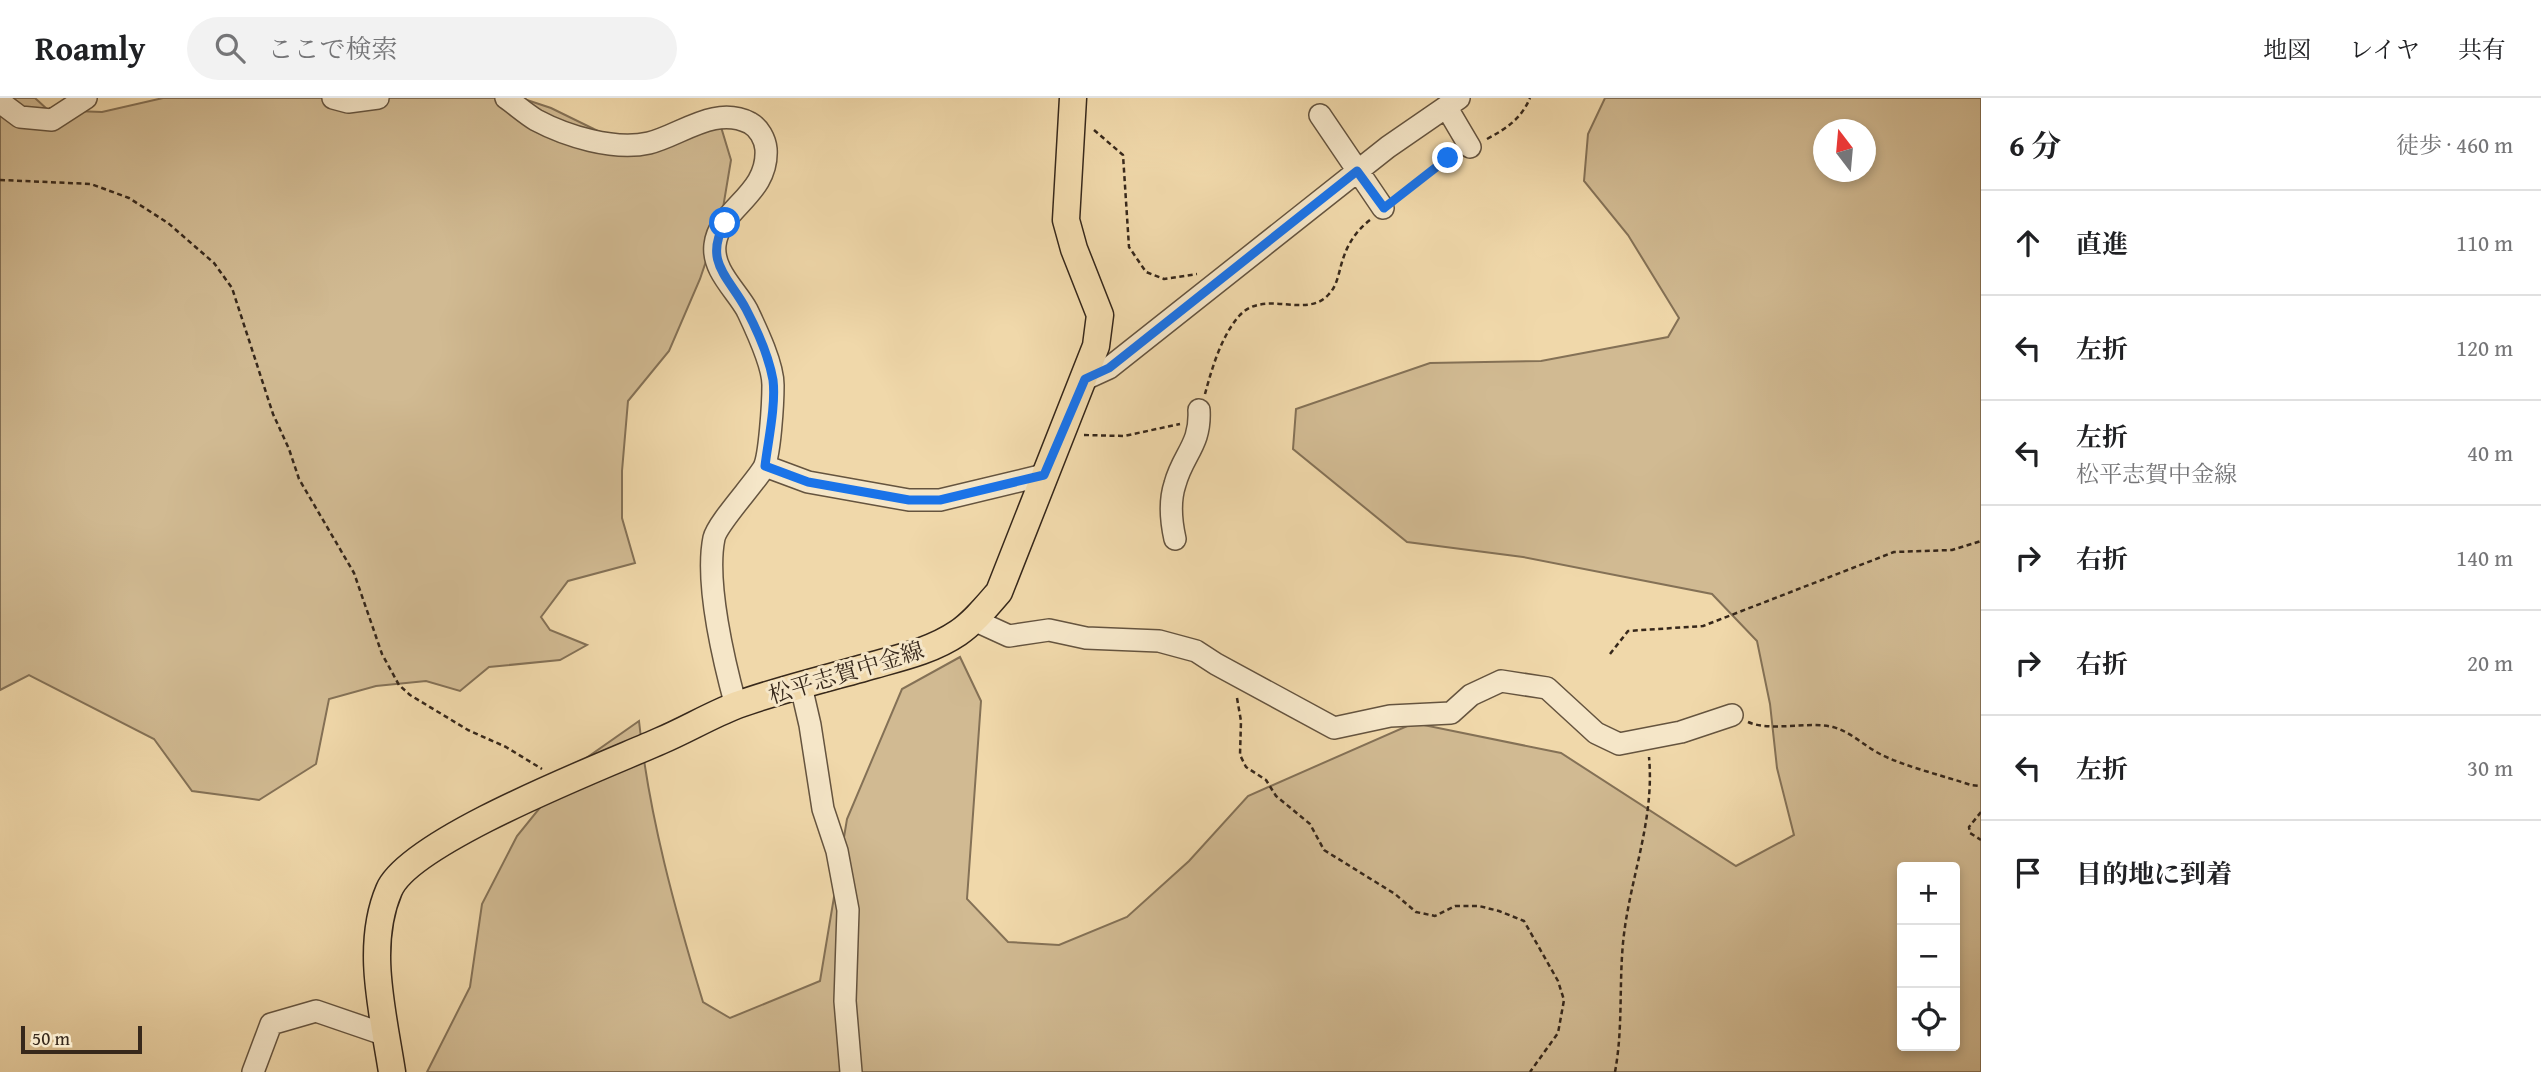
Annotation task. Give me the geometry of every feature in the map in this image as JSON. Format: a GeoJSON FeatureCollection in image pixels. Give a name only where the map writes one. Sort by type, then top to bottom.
{"type":"FeatureCollection","features":[{"type":"Feature","properties":{"kind":"main road","name":"松平志賀中金線"},"geometry":{"type":"LineString","coordinates":[[392,1072],[377,946],[380,914],[391,886],[416,859],[465,830],[562,783],[736,705],[937,645],[974,620],[999,592],[1097,346],[1100,315],[1066,220],[1072,105]]}},
{"type":"Feature","properties":{"kind":"street"},"geometry":{"type":"LineString","coordinates":[[0,102],[20,117],[52,120],[86,98]]}},
{"type":"Feature","properties":{"kind":"street"},"geometry":{"type":"LineString","coordinates":[[333,98],[348,102],[378,98]]}},
{"type":"Feature","properties":{"kind":"street"},"geometry":{"type":"LineString","coordinates":[[506,98],[536,119],[569,134],[613,144],[647,143],[708,119],[728,118],[750,123],[761,134],[766,145],[767,164],[763,174],[725,223],[715,244],[719,268],[746,310],[764,351],[773,382],[765,466],[714,536],[712,579],[724,663],[736,705]]}},
{"type":"Feature","properties":{"kind":"street"},"geometry":{"type":"LineString","coordinates":[[1085,379],[1109,368],[1388,147],[1453,103],[1470,147]]}},
{"type":"Feature","properties":{"kind":"street"},"geometry":{"type":"LineString","coordinates":[[1320,115],[1384,208]]}},
{"type":"Feature","properties":{"kind":"street"},"geometry":{"type":"LineString","coordinates":[[1175,539],[1170,518],[1175,484],[1200,430],[1199,410]]}},
{"type":"Feature","properties":{"kind":"street"},"geometry":{"type":"LineString","coordinates":[[765,466],[808,482],[909,500],[940,500],[1044,475]]}},
{"type":"Feature","properties":{"kind":"street"},"geometry":{"type":"LineString","coordinates":[[974,620],[1009,636],[1049,630],[1086,638],[1159,641],[1196,651],[1334,728],[1390,716],[1451,713],[1471,695],[1501,681],[1547,688],[1596,733],[1619,744],[1681,732],[1732,715]]}},
{"type":"Feature","properties":{"kind":"street"},"geometry":{"type":"LineString","coordinates":[[801,686],[823,809],[836,851],[848,910],[845,1001],[851,1072]]}},
{"type":"Feature","properties":{"kind":"street"},"geometry":{"type":"LineString","coordinates":[[253,1072],[271,1024],[316,1011],[386,1035]]}},
{"type":"Feature","properties":{"kind":"path"},"geometry":{"type":"LineString","coordinates":[[1064,429],[1085,435],[1124,436],[1165,429],[1193,420],[1227,333],[1241,314],[1256,304],[1273,302],[1310,305],[1328,296],[1350,242],[1361,227],[1448,158],[1508,128],[1523,113],[1530,98]]}},
{"type":"Feature","properties":{"kind":"path"},"geometry":{"type":"LineString","coordinates":[[1072,105],[1123,155],[1129,247],[1146,272],[1164,279],[1199,273],[1216,283]]}},
{"type":"Feature","properties":{"kind":"path"},"geometry":{"type":"LineString","coordinates":[[0,180],[91,184],[130,198],[168,223],[214,263],[232,288],[273,414],[299,479],[355,573],[382,654],[399,685],[410,695],[468,730],[506,747],[562,783]]}},
{"type":"Feature","properties":{"kind":"path"},"geometry":{"type":"LineString","coordinates":[[1610,654],[1628,631],[1703,626],[1894,552],[1952,550],[1981,541]]}},
{"type":"Feature","properties":{"kind":"path"},"geometry":{"type":"LineString","coordinates":[[1252,683],[1236,699],[1241,721],[1240,755],[1247,766],[1266,780],[1276,796],[1310,824],[1324,850],[1395,894],[1416,912],[1435,916],[1455,906],[1479,906],[1524,921],[1558,981],[1564,1000],[1558,1033],[1530,1072]]}},
{"type":"Feature","properties":{"kind":"path"},"geometry":{"type":"LineString","coordinates":[[1732,715],[1757,726],[1798,724],[1833,727],[1854,736],[1880,754],[1981,786]]}},
{"type":"Feature","properties":{"kind":"path"},"geometry":{"type":"LineString","coordinates":[[1615,1072],[1619,1050],[1623,941],[1648,818],[1651,781],[1643,740]]}},
{"type":"Feature","properties":{"kind":"path"},"geometry":{"type":"LineString","coordinates":[[1981,812],[1969,827],[1970,833],[1981,840]]}},
{"type":"Feature","properties":{"kind":"shaded area"},"geometry":{"type":"Polygon","coordinates":[[[0,98],[35,98],[48,110],[102,112],[163,98],[521,98],[551,108],[604,134],[662,138],[721,127],[731,160],[722,214],[700,279],[669,351],[628,401],[622,471],[622,518],[635,563],[568,581],[541,617],[550,630],[587,645],[560,660],[489,667],[460,691],[426,681],[376,686],[329,699],[316,764],[259,800],[192,791],[154,739],[29,675],[0,690],[0,98]]]}},
{"type":"Feature","properties":{"kind":"shaded area"},"geometry":{"type":"Polygon","coordinates":[[[1605,98],[1981,98],[1981,1072],[427,1072],[470,987],[482,904],[517,836],[572,768],[639,721],[649,792],[664,863],[703,1002],[730,1018],[820,981],[847,819],[902,689],[960,657],[981,701],[967,899],[1008,942],[1059,945],[1127,917],[1189,861],[1248,796],[1414,723],[1561,753],[1736,866],[1794,835],[1777,768],[1770,704],[1757,641],[1712,594],[1523,557],[1407,542],[1293,449],[1296,409],[1430,363],[1541,361],[1668,337],[1679,318],[1628,235],[1584,181],[1588,134],[1605,98]]]}},
{"type":"Feature","properties":{"kind":"route"},"geometry":{"type":"LineString","coordinates":[[725,223],[715,244],[719,268],[746,310],[764,351],[773,382],[765,466],[808,482],[909,500],[940,500],[1044,475],[1085,379],[1109,368],[1357,171],[1384,208],[1448,158]]}}]}
